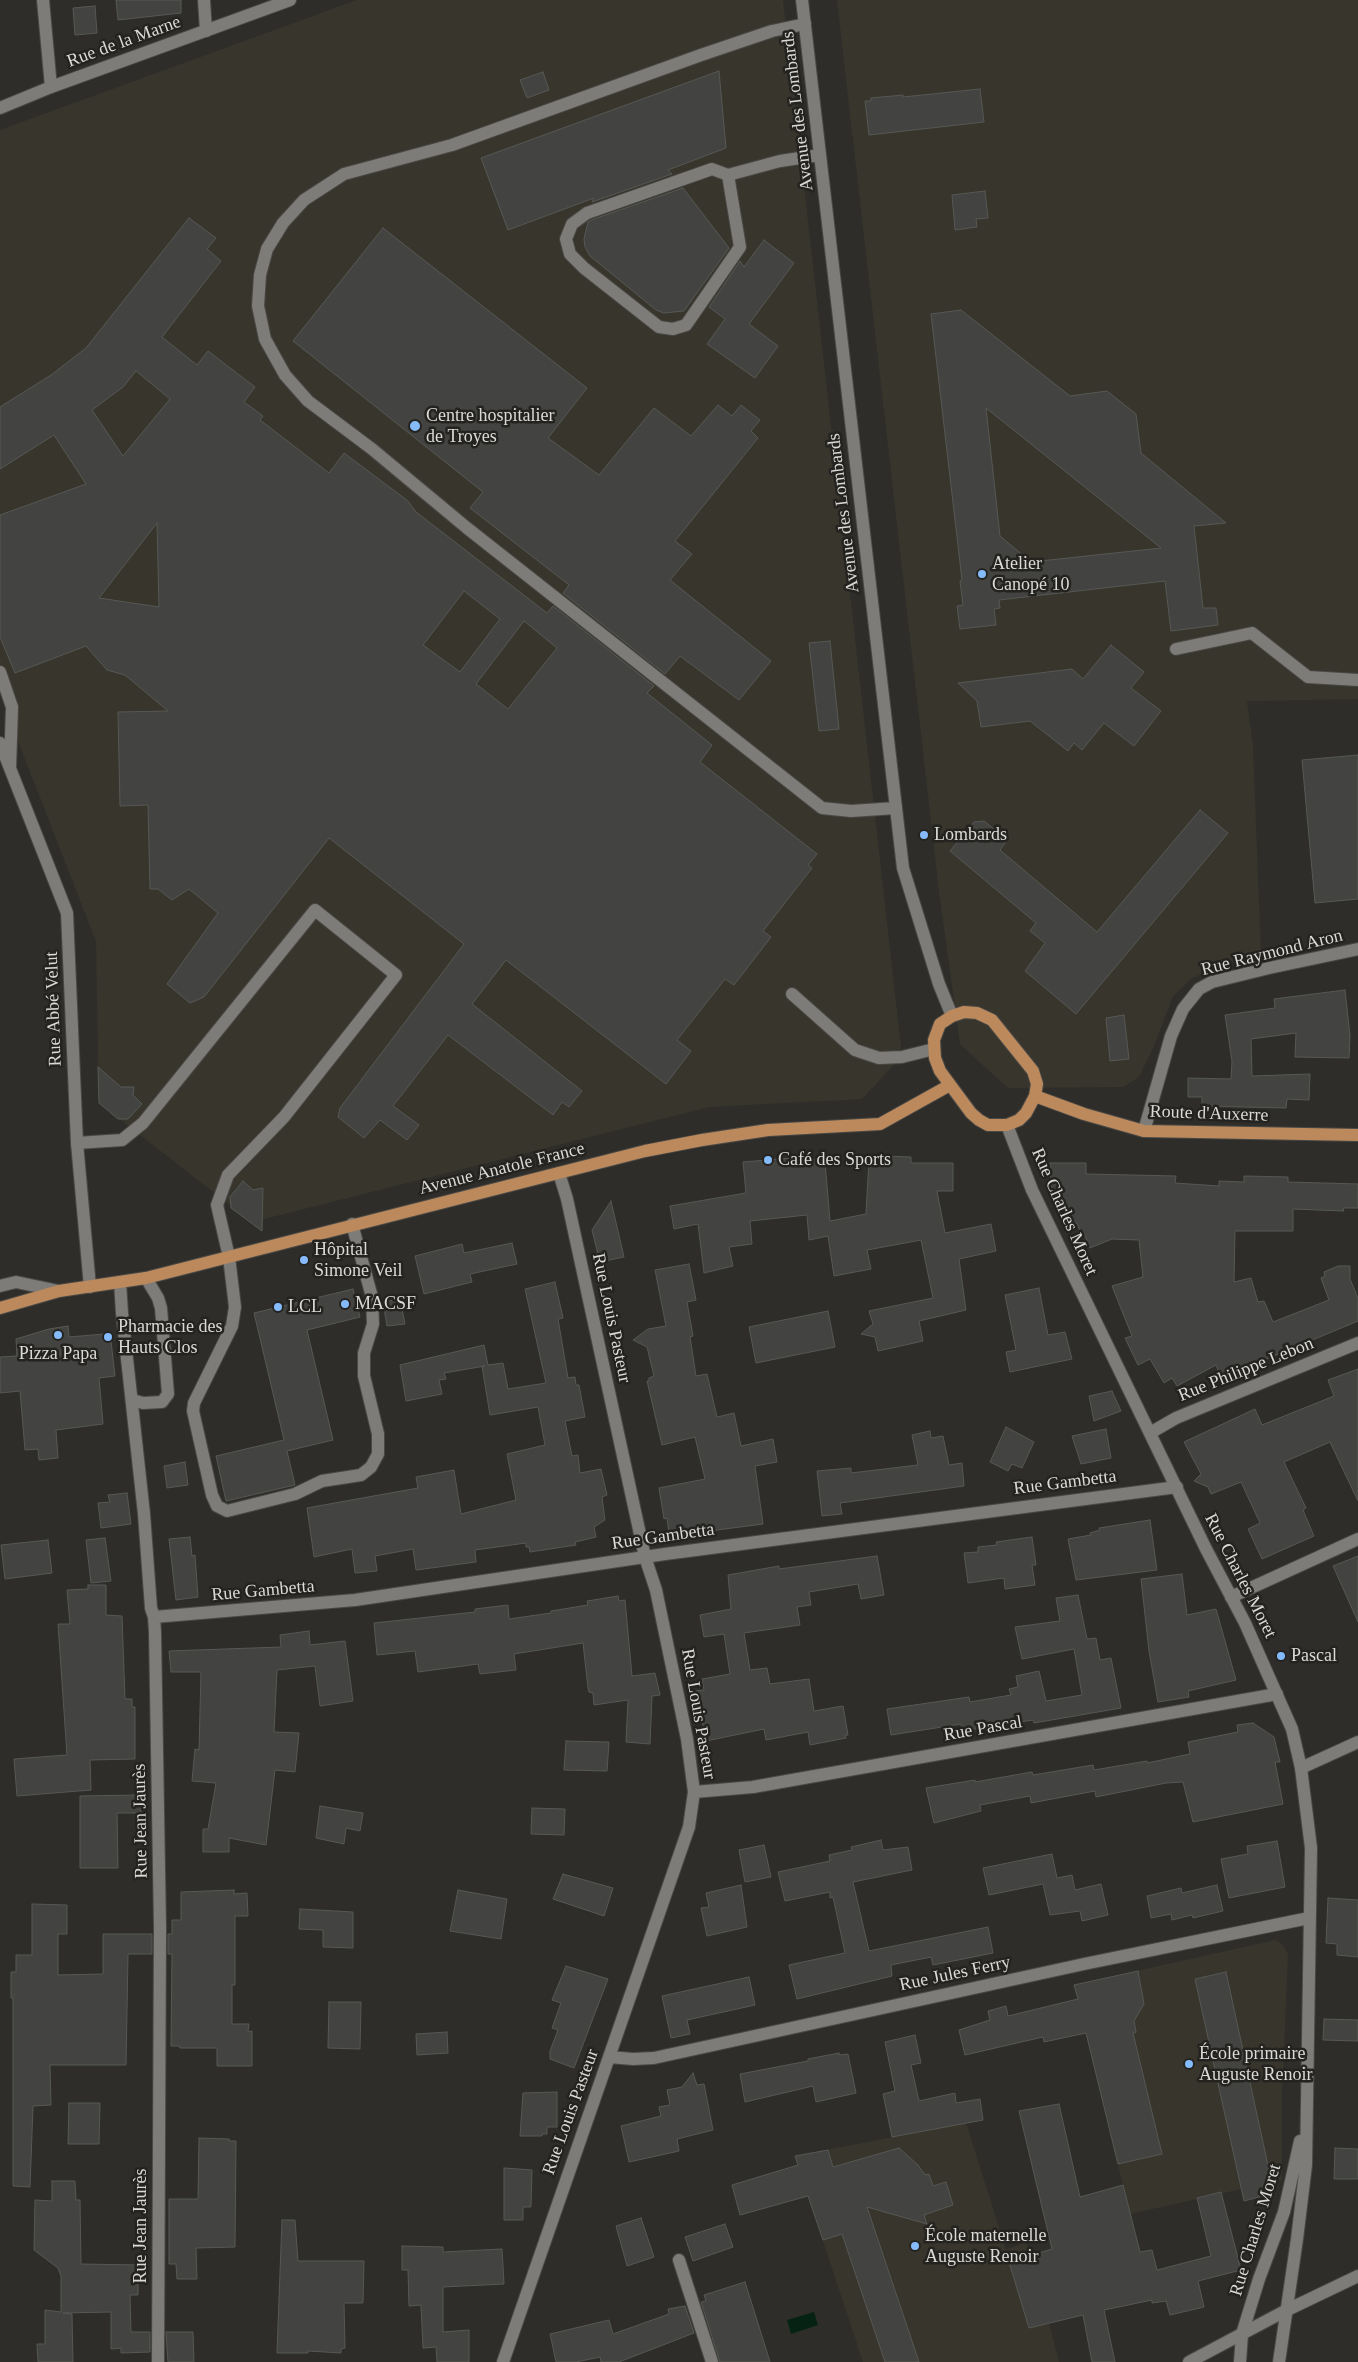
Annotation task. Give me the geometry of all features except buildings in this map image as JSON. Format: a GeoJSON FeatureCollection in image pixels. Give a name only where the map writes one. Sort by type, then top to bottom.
{"type":"FeatureCollection","features":[{"type":"Feature","properties":{"kind":"main road"},"geometry":{"type":"LineString","coordinates":[[964,1012],[977,1013],[992,1020],[1033,1070],[1037,1084],[1026,1113],[1007,1124],[988,1125],[971,1113],[940,1071],[934,1049],[934,1040],[940,1024],[952,1016],[964,1012]]}},
{"type":"Feature","properties":{"kind":"main road","name":"Avenue Anatole France"},"geometry":{"type":"LineString","coordinates":[[0,1308],[59,1292],[146,1278],[559,1172],[702,1140],[768,1130],[880,1124],[950,1085]]}},
{"type":"Feature","properties":{"kind":"main road","name":"Route d'Auxerre"},"geometry":{"type":"LineString","coordinates":[[1034,1096],[1084,1114],[1144,1131],[1358,1135]]}},
{"type":"Feature","properties":{"kind":"street"},"geometry":{"type":"LineString","coordinates":[[43,0],[50,87]]}},
{"type":"Feature","properties":{"kind":"street"},"geometry":{"type":"LineString","coordinates":[[204,0],[206,31]]}},
{"type":"Feature","properties":{"kind":"street","name":"Rue de la Marne"},"geometry":{"type":"LineString","coordinates":[[0,108],[50,87],[290,0]]}},
{"type":"Feature","properties":{"kind":"street","name":"Avenue des Lombards"},"geometry":{"type":"LineString","coordinates":[[802,0],[903,868],[939,984],[952,1016]]}},
{"type":"Feature","properties":{"kind":"street"},"geometry":{"type":"LineString","coordinates":[[805,24],[772,31],[701,55],[452,145],[344,174],[304,200],[283,223],[266,249],[260,275],[258,306],[265,339],[285,375],[308,401],[372,449],[467,528],[822,808],[851,811],[896,808]]}},
{"type":"Feature","properties":{"kind":"street"},"geometry":{"type":"LineString","coordinates":[[728,175],[740,247],[686,325],[673,329],[660,327],[584,268],[570,254],[566,239],[572,224],[587,213],[712,169],[728,175],[780,161],[820,155]]}},
{"type":"Feature","properties":{"kind":"street"},"geometry":{"type":"LineString","coordinates":[[1176,649],[1252,633],[1308,677],[1358,680]]}},
{"type":"Feature","properties":{"kind":"street"},"geometry":{"type":"LineString","coordinates":[[0,672],[12,707],[10,768]]}},
{"type":"Feature","properties":{"kind":"street","name":"Rue Abbé Velut"},"geometry":{"type":"LineString","coordinates":[[0,743],[68,913],[76,1143],[90,1287]]}},
{"type":"Feature","properties":{"kind":"street"},"geometry":{"type":"LineString","coordinates":[[76,1143],[122,1140],[143,1123],[315,910],[396,975],[284,1117],[228,1175],[217,1205],[228,1256],[235,1307],[232,1326],[194,1404],[193,1411],[212,1495],[217,1506],[227,1510],[295,1494],[322,1481],[361,1475],[371,1467],[378,1454],[378,1434],[364,1376],[364,1353],[373,1324],[372,1296],[352,1224]]}},
{"type":"Feature","properties":{"kind":"street","name":"Rue Raymond Aron"},"geometry":{"type":"LineString","coordinates":[[1144,1131],[1171,1036],[1183,1009],[1199,989],[1212,982],[1358,949]]}},
{"type":"Feature","properties":{"kind":"street"},"geometry":{"type":"LineString","coordinates":[[792,994],[855,1050],[879,1058],[902,1056],[934,1049]]}},
{"type":"Feature","properties":{"kind":"street","name":"Rue Charles Moret"},"geometry":{"type":"LineString","coordinates":[[1007,1124],[1032,1190],[1176,1487],[1245,1623],[1292,1729],[1301,1768],[1311,1848],[1306,2165],[1302,2207],[1285,2310],[1279,2362]]}},
{"type":"Feature","properties":{"kind":"street","name":"Rue Louis Pasteur"},"geometry":{"type":"LineString","coordinates":[[503,2362],[689,1826],[694,1792],[688,1739],[656,1590],[645,1556],[571,1218],[559,1172]]}},
{"type":"Feature","properties":{"kind":"street"},"geometry":{"type":"LineString","coordinates":[[132,1400],[143,1403],[162,1402],[168,1394],[162,1308],[146,1278]]}},
{"type":"Feature","properties":{"kind":"street","name":"Avenue Anatole France"},"geometry":{"type":"LineString","coordinates":[[0,1286],[16,1282],[59,1292]]}},
{"type":"Feature","properties":{"kind":"street","name":"Rue Jean Jaurès"},"geometry":{"type":"LineString","coordinates":[[120,1282],[150,1608],[154,1617],[160,1928],[158,2362]]}},
{"type":"Feature","properties":{"kind":"street","name":"Rue Philippe Lebon"},"geometry":{"type":"LineString","coordinates":[[1150,1433],[1176,1418],[1358,1343]]}},
{"type":"Feature","properties":{"kind":"street","name":"Rue Gambetta"},"geometry":{"type":"LineString","coordinates":[[154,1617],[355,1600],[645,1556],[1176,1487]]}},
{"type":"Feature","properties":{"kind":"street"},"geometry":{"type":"LineString","coordinates":[[1231,1597],[1358,1539]]}},
{"type":"Feature","properties":{"kind":"street","name":"Rue Pascal"},"geometry":{"type":"LineString","coordinates":[[694,1792],[753,1787],[1277,1694]]}},
{"type":"Feature","properties":{"kind":"street"},"geometry":{"type":"LineString","coordinates":[[1301,1768],[1358,1742]]}},
{"type":"Feature","properties":{"kind":"street","name":"Rue Jules Ferry"},"geometry":{"type":"LineString","coordinates":[[609,2057],[654,2058],[1084,1964],[1309,1918]]}},
{"type":"Feature","properties":{"kind":"street","name":"Rue Charles Moret"},"geometry":{"type":"LineString","coordinates":[[1240,2362],[1242,2334],[1259,2279],[1284,2212],[1294,2173],[1306,2106]]}},
{"type":"Feature","properties":{"kind":"street"},"geometry":{"type":"LineString","coordinates":[[679,2260],[712,2362]]}},
{"type":"Feature","properties":{"kind":"street"},"geometry":{"type":"LineString","coordinates":[[1189,2362],[1285,2310],[1358,2276]]}},
{"type":"Feature","properties":{"kind":"shaded area","name":"Centre hospitalier de Troyes"},"geometry":{"type":"Polygon","coordinates":[[[357,0],[783,0],[902,1056],[862,1099],[709,1107],[252,1222],[99,1103],[96,941],[0,695],[0,130],[357,0]]]}},
{"type":"Feature","properties":{"kind":"shaded area"},"geometry":{"type":"Polygon","coordinates":[[[837,0],[1358,0],[1358,699],[1247,701],[1253,746],[1261,956],[1229,962],[1192,978],[1173,996],[1153,1048],[1139,1077],[1123,1087],[1008,1088],[960,1044],[939,891],[837,0]]]}},
{"type":"Feature","properties":{"kind":"shaded area","name":"École primaire Auguste Renoir"},"geometry":{"type":"Polygon","coordinates":[[[1276,1940],[1283,1945],[1288,1954],[1282,2092],[1282,2180],[1130,2214],[1074,1985],[1276,1940]]]}},
{"type":"Feature","properties":{"kind":"shaded area","name":"École maternelle Auguste Renoir"},"geometry":{"type":"Polygon","coordinates":[[[966,2123],[1006,2250],[1026,2242],[1059,2362],[863,2362],[795,2156],[966,2123]]]}},
{"type":"Feature","properties":{"kind":"shaded area"},"geometry":{"type":"Polygon","coordinates":[[[814,2312],[818,2325],[791,2334],[787,2320],[814,2312]]]}},
{"type":"Feature","properties":{"kind":"place","name":"Centre hospitalier de Troyes"},"geometry":{"type":"Point","coordinates":[415,426]}},
{"type":"Feature","properties":{"kind":"place","name":"Atelier Canopé 10"},"geometry":{"type":"Point","coordinates":[982,574]}},
{"type":"Feature","properties":{"kind":"place","name":"Lombards"},"geometry":{"type":"Point","coordinates":[924,835]}},
{"type":"Feature","properties":{"kind":"place","name":"Café des Sports"},"geometry":{"type":"Point","coordinates":[768,1160]}},
{"type":"Feature","properties":{"kind":"place","name":"Hôpital Simone Veil"},"geometry":{"type":"Point","coordinates":[304,1260]}},
{"type":"Feature","properties":{"kind":"place","name":"MACSF"},"geometry":{"type":"Point","coordinates":[345,1304]}},
{"type":"Feature","properties":{"kind":"place","name":"LCL"},"geometry":{"type":"Point","coordinates":[278,1307]}},
{"type":"Feature","properties":{"kind":"place","name":"Pizza Papa"},"geometry":{"type":"Point","coordinates":[58,1335]}},
{"type":"Feature","properties":{"kind":"place","name":"Pharmacie des Hauts Clos"},"geometry":{"type":"Point","coordinates":[108,1337]}},
{"type":"Feature","properties":{"kind":"place","name":"Pascal"},"geometry":{"type":"Point","coordinates":[1281,1656]}},
{"type":"Feature","properties":{"kind":"place","name":"École primaire Auguste Renoir"},"geometry":{"type":"Point","coordinates":[1189,2064]}},
{"type":"Feature","properties":{"kind":"place","name":"École maternelle Auguste Renoir"},"geometry":{"type":"Point","coordinates":[915,2246]}}]}
